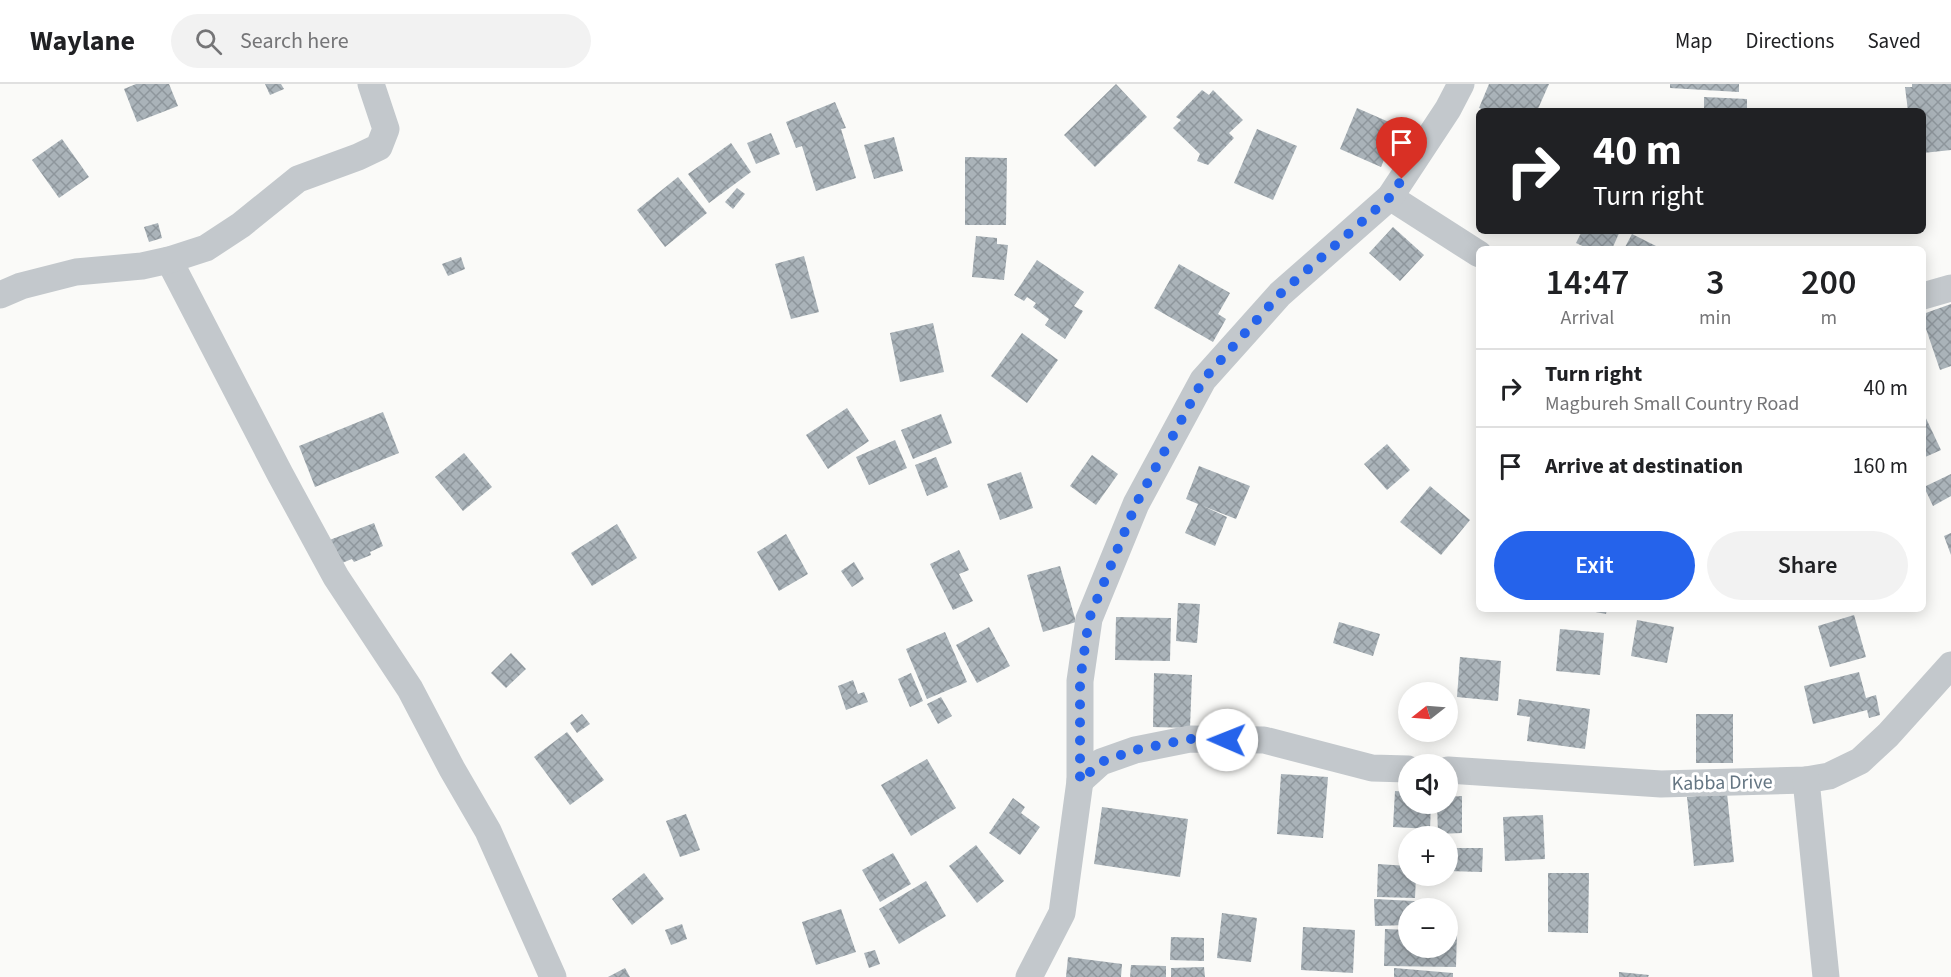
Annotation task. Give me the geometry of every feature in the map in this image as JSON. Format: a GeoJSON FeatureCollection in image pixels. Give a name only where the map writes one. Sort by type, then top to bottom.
{"type":"FeatureCollection","features":[{"type":"Feature","properties":{"kind":"street"},"geometry":{"type":"LineString","coordinates":[[0,295],[21,286],[76,272],[142,266],[169,261],[206,248],[241,225],[298,179],[379,147],[386,129],[371,84]]}},
{"type":"Feature","properties":{"kind":"street"},"geometry":{"type":"LineString","coordinates":[[1029,977],[1062,913],[1080,781],[1080,681],[1089,619],[1136,504],[1203,380],[1280,294],[1390,197],[1448,109],[1461,84]]}},
{"type":"Feature","properties":{"kind":"street"},"geometry":{"type":"LineString","coordinates":[[1390,197],[1476,252]]}},
{"type":"Feature","properties":{"kind":"street"},"geometry":{"type":"LineString","coordinates":[[169,261],[330,566],[410,688],[452,769],[488,831],[553,977]]}},
{"type":"Feature","properties":{"kind":"street"},"geometry":{"type":"LineString","coordinates":[[1926,295],[1951,288]]}},
{"type":"Feature","properties":{"kind":"street","name":"Kabba Drive"},"geometry":{"type":"LineString","coordinates":[[1458,771],[1661,784],[1806,780],[1829,776],[1860,761],[1888,735],[1951,665]]}},
{"type":"Feature","properties":{"kind":"street"},"geometry":{"type":"LineString","coordinates":[[1080,781],[1101,762],[1135,750],[1190,739],[1264,740],[1372,768],[1398,769]]}},
{"type":"Feature","properties":{"kind":"street"},"geometry":{"type":"LineString","coordinates":[[1806,780],[1826,977]]}},
{"type":"Feature","properties":{"kind":"building"},"geometry":{"type":"Polygon","coordinates":[[[136,84],[169,84],[178,106],[137,122],[124,89],[136,84]]]}},
{"type":"Feature","properties":{"kind":"building"},"geometry":{"type":"Polygon","coordinates":[[[265,84],[281,84],[284,89],[270,95],[265,84]]]}},
{"type":"Feature","properties":{"kind":"building"},"geometry":{"type":"Polygon","coordinates":[[[1116,84],[1147,117],[1095,167],[1064,135],[1116,84]]]}},
{"type":"Feature","properties":{"kind":"building"},"geometry":{"type":"Polygon","coordinates":[[[1489,84],[1549,84],[1538,108],[1479,108],[1489,84]]]}},
{"type":"Feature","properties":{"kind":"building"},"geometry":{"type":"Polygon","coordinates":[[[1670,84],[1739,84],[1739,92],[1670,88],[1670,84]]]}},
{"type":"Feature","properties":{"kind":"building"},"geometry":{"type":"Polygon","coordinates":[[[1912,84],[1951,84],[1951,150],[1926,153],[1926,108],[1908,108],[1905,87],[1912,87],[1912,84]]]}},
{"type":"Feature","properties":{"kind":"building"},"geometry":{"type":"Polygon","coordinates":[[[1202,90],[1209,95],[1213,90],[1243,120],[1229,133],[1234,138],[1208,165],[1197,161],[1200,154],[1173,128],[1181,120],[1176,117],[1202,90]]]}},
{"type":"Feature","properties":{"kind":"building"},"geometry":{"type":"Polygon","coordinates":[[[1704,97],[1747,99],[1747,108],[1704,108],[1704,97]]]}},
{"type":"Feature","properties":{"kind":"building"},"geometry":{"type":"Polygon","coordinates":[[[835,102],[846,128],[841,129],[856,178],[816,191],[802,146],[796,148],[786,122],[835,102]]]}},
{"type":"Feature","properties":{"kind":"building"},"geometry":{"type":"Polygon","coordinates":[[[1357,108],[1398,126],[1381,167],[1340,149],[1357,108]]]}},
{"type":"Feature","properties":{"kind":"building"},"geometry":{"type":"Polygon","coordinates":[[[1257,129],[1297,146],[1273,200],[1234,183],[1257,129]]]}},
{"type":"Feature","properties":{"kind":"building"},"geometry":{"type":"Polygon","coordinates":[[[771,133],[780,154],[756,164],[747,143],[771,133]]]}},
{"type":"Feature","properties":{"kind":"building"},"geometry":{"type":"Polygon","coordinates":[[[894,137],[903,171],[874,179],[864,145],[894,137]]]}},
{"type":"Feature","properties":{"kind":"building"},"geometry":{"type":"Polygon","coordinates":[[[62,139],[89,177],[59,198],[32,160],[62,139]]]}},
{"type":"Feature","properties":{"kind":"building"},"geometry":{"type":"Polygon","coordinates":[[[731,143],[751,172],[709,203],[688,174],[731,143]]]}},
{"type":"Feature","properties":{"kind":"building"},"geometry":{"type":"Polygon","coordinates":[[[965,157],[1007,158],[1006,225],[965,225],[965,157]]]}},
{"type":"Feature","properties":{"kind":"building"},"geometry":{"type":"Polygon","coordinates":[[[678,177],[707,213],[665,247],[637,210],[678,177]]]}},
{"type":"Feature","properties":{"kind":"building"},"geometry":{"type":"Polygon","coordinates":[[[737,188],[745,194],[733,209],[725,202],[737,188]]]}},
{"type":"Feature","properties":{"kind":"building"},"geometry":{"type":"Polygon","coordinates":[[[158,223],[162,238],[149,242],[144,227],[158,223]]]}},
{"type":"Feature","properties":{"kind":"building"},"geometry":{"type":"Polygon","coordinates":[[[1393,227],[1424,255],[1400,281],[1369,253],[1393,227]]]}},
{"type":"Feature","properties":{"kind":"building"},"geometry":{"type":"Polygon","coordinates":[[[1580,234],[1619,234],[1613,246],[1582,246],[1576,243],[1580,234]]]}},
{"type":"Feature","properties":{"kind":"building"},"geometry":{"type":"Polygon","coordinates":[[[1632,234],[1656,246],[1626,246],[1632,234]]]}},
{"type":"Feature","properties":{"kind":"building"},"geometry":{"type":"Polygon","coordinates":[[[976,236],[997,238],[997,244],[1008,245],[1004,280],[972,277],[976,236]]]}},
{"type":"Feature","properties":{"kind":"building"},"geometry":{"type":"Polygon","coordinates":[[[804,256],[819,312],[791,319],[775,264],[804,256]]]}},
{"type":"Feature","properties":{"kind":"building"},"geometry":{"type":"Polygon","coordinates":[[[461,257],[465,269],[448,276],[442,264],[461,257]]]}},
{"type":"Feature","properties":{"kind":"building"},"geometry":{"type":"Polygon","coordinates":[[[1037,260],[1084,292],[1074,306],[1083,311],[1065,339],[1045,325],[1049,319],[1033,307],[1036,303],[1027,297],[1024,301],[1014,295],[1037,260]]]}},
{"type":"Feature","properties":{"kind":"building"},"geometry":{"type":"Polygon","coordinates":[[[1179,264],[1230,293],[1218,314],[1226,319],[1213,342],[1154,308],[1179,264]]]}},
{"type":"Feature","properties":{"kind":"building"},"geometry":{"type":"Polygon","coordinates":[[[1951,304],[1951,366],[1940,370],[1926,329],[1926,313],[1951,304]]]}},
{"type":"Feature","properties":{"kind":"building"},"geometry":{"type":"Polygon","coordinates":[[[933,323],[944,372],[900,382],[890,333],[933,323]]]}},
{"type":"Feature","properties":{"kind":"building"},"geometry":{"type":"Polygon","coordinates":[[[1022,333],[1058,360],[1027,403],[991,376],[1022,333]]]}},
{"type":"Feature","properties":{"kind":"building"},"geometry":{"type":"Polygon","coordinates":[[[847,408],[869,441],[828,469],[806,435],[847,408]]]}},
{"type":"Feature","properties":{"kind":"building"},"geometry":{"type":"Polygon","coordinates":[[[383,412],[399,453],[315,487],[299,446],[383,412]]]}},
{"type":"Feature","properties":{"kind":"building"},"geometry":{"type":"Polygon","coordinates":[[[941,414],[952,443],[913,459],[901,430],[941,414]]]}},
{"type":"Feature","properties":{"kind":"building"},"geometry":{"type":"Polygon","coordinates":[[[1926,418],[1941,450],[1926,457],[1926,418]]]}},
{"type":"Feature","properties":{"kind":"building"},"geometry":{"type":"Polygon","coordinates":[[[895,440],[907,468],[869,485],[856,457],[895,440]]]}},
{"type":"Feature","properties":{"kind":"building"},"geometry":{"type":"Polygon","coordinates":[[[1387,444],[1410,470],[1387,490],[1364,464],[1387,444]]]}},
{"type":"Feature","properties":{"kind":"building"},"geometry":{"type":"Polygon","coordinates":[[[464,453],[492,487],[463,511],[435,477],[464,453]]]}},
{"type":"Feature","properties":{"kind":"building"},"geometry":{"type":"Polygon","coordinates":[[[1092,455],[1118,474],[1096,505],[1070,486],[1092,455]]]}},
{"type":"Feature","properties":{"kind":"building"},"geometry":{"type":"Polygon","coordinates":[[[936,457],[948,487],[927,496],[915,465],[936,457]]]}},
{"type":"Feature","properties":{"kind":"building"},"geometry":{"type":"Polygon","coordinates":[[[1199,466],[1250,486],[1236,519],[1203,506],[1227,517],[1215,546],[1185,533],[1198,504],[1186,499],[1199,466]]]}},
{"type":"Feature","properties":{"kind":"building"},"geometry":{"type":"Polygon","coordinates":[[[1021,472],[1033,508],[1000,520],[987,484],[1021,472]]]}},
{"type":"Feature","properties":{"kind":"building"},"geometry":{"type":"Polygon","coordinates":[[[1951,474],[1951,496],[1933,506],[1926,486],[1951,474]]]}},
{"type":"Feature","properties":{"kind":"building"},"geometry":{"type":"Polygon","coordinates":[[[1430,486],[1470,520],[1441,555],[1400,522],[1430,486]]]}},
{"type":"Feature","properties":{"kind":"building"},"geometry":{"type":"Polygon","coordinates":[[[374,523],[383,546],[370,552],[371,555],[354,562],[352,559],[337,565],[327,541],[374,523]]]}},
{"type":"Feature","properties":{"kind":"building"},"geometry":{"type":"Polygon","coordinates":[[[617,524],[637,558],[592,586],[571,553],[617,524]]]}},
{"type":"Feature","properties":{"kind":"building"},"geometry":{"type":"Polygon","coordinates":[[[1951,533],[1951,555],[1944,536],[1951,533]]]}},
{"type":"Feature","properties":{"kind":"building"},"geometry":{"type":"Polygon","coordinates":[[[786,534],[808,574],[779,591],[757,552],[786,534]]]}},
{"type":"Feature","properties":{"kind":"building"},"geometry":{"type":"Polygon","coordinates":[[[959,550],[969,570],[959,574],[973,601],[953,610],[930,564],[959,550]]]}},
{"type":"Feature","properties":{"kind":"building"},"geometry":{"type":"Polygon","coordinates":[[[854,562],[864,579],[852,587],[841,571],[854,562]]]}},
{"type":"Feature","properties":{"kind":"building"},"geometry":{"type":"Polygon","coordinates":[[[1060,566],[1076,622],[1043,632],[1027,575],[1060,566]]]}},
{"type":"Feature","properties":{"kind":"building"},"geometry":{"type":"Polygon","coordinates":[[[1178,603],[1200,604],[1197,643],[1176,641],[1178,603]]]}},
{"type":"Feature","properties":{"kind":"building"},"geometry":{"type":"Polygon","coordinates":[[[1854,615],[1866,657],[1830,667],[1818,626],[1854,615]]]}},
{"type":"Feature","properties":{"kind":"building"},"geometry":{"type":"Polygon","coordinates":[[[1116,617],[1171,618],[1170,661],[1115,660],[1116,617]]]}},
{"type":"Feature","properties":{"kind":"building"},"geometry":{"type":"Polygon","coordinates":[[[1637,620],[1674,627],[1667,663],[1631,656],[1637,620]]]}},
{"type":"Feature","properties":{"kind":"building"},"geometry":{"type":"Polygon","coordinates":[[[1339,622],[1380,634],[1373,656],[1333,643],[1339,622]]]}},
{"type":"Feature","properties":{"kind":"building"},"geometry":{"type":"Polygon","coordinates":[[[989,627],[1010,666],[977,683],[956,645],[989,627]]]}},
{"type":"Feature","properties":{"kind":"building"},"geometry":{"type":"Polygon","coordinates":[[[1560,629],[1604,633],[1600,675],[1556,671],[1560,629]]]}},
{"type":"Feature","properties":{"kind":"building"},"geometry":{"type":"Polygon","coordinates":[[[945,632],[967,682],[927,699],[906,649],[945,632]]]}},
{"type":"Feature","properties":{"kind":"building"},"geometry":{"type":"Polygon","coordinates":[[[511,653],[526,669],[506,688],[491,673],[511,653]]]}},
{"type":"Feature","properties":{"kind":"building"},"geometry":{"type":"Polygon","coordinates":[[[1460,657],[1501,661],[1498,701],[1458,697],[1460,657]]]}},
{"type":"Feature","properties":{"kind":"building"},"geometry":{"type":"Polygon","coordinates":[[[1859,672],[1866,698],[1876,695],[1880,715],[1869,718],[1867,710],[1813,724],[1804,686],[1859,672]]]}},
{"type":"Feature","properties":{"kind":"building"},"geometry":{"type":"Polygon","coordinates":[[[911,673],[923,701],[910,707],[898,679],[911,673]]]}},
{"type":"Feature","properties":{"kind":"building"},"geometry":{"type":"Polygon","coordinates":[[[1154,673],[1192,675],[1190,728],[1153,727],[1154,673]]]}},
{"type":"Feature","properties":{"kind":"building"},"geometry":{"type":"Polygon","coordinates":[[[853,680],[858,694],[864,692],[868,702],[846,710],[838,686],[853,680]]]}},
{"type":"Feature","properties":{"kind":"building"},"geometry":{"type":"Polygon","coordinates":[[[941,697],[952,716],[938,724],[927,704],[941,697]]]}},
{"type":"Feature","properties":{"kind":"building"},"geometry":{"type":"Polygon","coordinates":[[[1519,699],[1590,709],[1585,749],[1527,741],[1530,717],[1517,715],[1519,699]]]}},
{"type":"Feature","properties":{"kind":"building"},"geometry":{"type":"Polygon","coordinates":[[[582,714],[590,724],[577,733],[570,723],[582,714]]]}},
{"type":"Feature","properties":{"kind":"building"},"geometry":{"type":"Polygon","coordinates":[[[1696,714],[1733,714],[1733,763],[1696,763],[1696,714]]]}},
{"type":"Feature","properties":{"kind":"building"},"geometry":{"type":"Polygon","coordinates":[[[567,732],[604,780],[570,805],[534,757],[567,732]]]}},
{"type":"Feature","properties":{"kind":"building"},"geometry":{"type":"Polygon","coordinates":[[[927,759],[956,808],[911,836],[881,785],[927,759]]]}},
{"type":"Feature","properties":{"kind":"building"},"geometry":{"type":"Polygon","coordinates":[[[1281,774],[1328,777],[1323,838],[1277,834],[1281,774]]]}},
{"type":"Feature","properties":{"kind":"building"},"geometry":{"type":"Polygon","coordinates":[[[1395,791],[1398,791],[1398,814],[1431,814],[1430,826],[1393,827],[1395,791]]]}},
{"type":"Feature","properties":{"kind":"building"},"geometry":{"type":"Polygon","coordinates":[[[1727,793],[1734,862],[1694,866],[1687,797],[1727,793]]]}},
{"type":"Feature","properties":{"kind":"building"},"geometry":{"type":"Polygon","coordinates":[[[1458,796],[1462,796],[1462,833],[1458,833],[1458,826],[1438,826],[1437,814],[1458,814],[1458,796]]]}},
{"type":"Feature","properties":{"kind":"building"},"geometry":{"type":"Polygon","coordinates":[[[1013,798],[1025,807],[1021,813],[1040,827],[1020,855],[989,833],[1013,798]]]}},
{"type":"Feature","properties":{"kind":"building"},"geometry":{"type":"Polygon","coordinates":[[[1102,807],[1188,819],[1180,877],[1094,864],[1102,807]]]}},
{"type":"Feature","properties":{"kind":"building"},"geometry":{"type":"Polygon","coordinates":[[[686,814],[700,850],[680,857],[666,821],[686,814]]]}},
{"type":"Feature","properties":{"kind":"building"},"geometry":{"type":"Polygon","coordinates":[[[1543,815],[1545,859],[1505,861],[1503,817],[1543,815]]]}},
{"type":"Feature","properties":{"kind":"building"},"geometry":{"type":"Polygon","coordinates":[[[976,845],[1004,881],[977,903],[949,866],[976,845]]]}},
{"type":"Feature","properties":{"kind":"building"},"geometry":{"type":"Polygon","coordinates":[[[1458,848],[1483,848],[1482,872],[1458,871],[1458,848]]]}},
{"type":"Feature","properties":{"kind":"building"},"geometry":{"type":"Polygon","coordinates":[[[893,853],[911,884],[880,902],[862,870],[893,853]]]}},
{"type":"Feature","properties":{"kind":"building"},"geometry":{"type":"Polygon","coordinates":[[[1378,864],[1398,865],[1398,886],[1416,886],[1415,898],[1377,897],[1378,864]]]}},
{"type":"Feature","properties":{"kind":"building"},"geometry":{"type":"Polygon","coordinates":[[[644,873],[664,899],[632,925],[612,899],[644,873]]]}},
{"type":"Feature","properties":{"kind":"building"},"geometry":{"type":"Polygon","coordinates":[[[1548,873],[1589,873],[1588,933],[1548,932],[1548,873]]]}},
{"type":"Feature","properties":{"kind":"building"},"geometry":{"type":"Polygon","coordinates":[[[926,881],[946,916],[899,944],[879,909],[926,881]]]}},
{"type":"Feature","properties":{"kind":"building"},"geometry":{"type":"Polygon","coordinates":[[[1374,899],[1398,900],[1398,925],[1375,926],[1374,899]]]}},
{"type":"Feature","properties":{"kind":"building"},"geometry":{"type":"Polygon","coordinates":[[[841,909],[856,952],[816,965],[802,922],[841,909]]]}},
{"type":"Feature","properties":{"kind":"building"},"geometry":{"type":"Polygon","coordinates":[[[1222,913],[1257,918],[1251,962],[1217,958],[1222,913]]]}},
{"type":"Feature","properties":{"kind":"building"},"geometry":{"type":"Polygon","coordinates":[[[682,924],[687,939],[671,945],[665,930],[682,924]]]}},
{"type":"Feature","properties":{"kind":"building"},"geometry":{"type":"Polygon","coordinates":[[[1303,927],[1355,930],[1353,973],[1301,970],[1303,927]]]}},
{"type":"Feature","properties":{"kind":"building"},"geometry":{"type":"Polygon","coordinates":[[[1385,929],[1398,930],[1398,958],[1456,958],[1456,967],[1384,966],[1385,929]]]}},
{"type":"Feature","properties":{"kind":"building"},"geometry":{"type":"Polygon","coordinates":[[[1171,937],[1204,938],[1204,961],[1170,960],[1171,937]]]}},
{"type":"Feature","properties":{"kind":"building"},"geometry":{"type":"Polygon","coordinates":[[[875,950],[880,964],[869,968],[864,953],[875,950]]]}},
{"type":"Feature","properties":{"kind":"building"},"geometry":{"type":"Polygon","coordinates":[[[1068,957],[1122,964],[1121,977],[1066,977],[1068,957]]]}},
{"type":"Feature","properties":{"kind":"building"},"geometry":{"type":"Polygon","coordinates":[[[1131,965],[1166,966],[1166,977],[1130,977],[1131,965]]]}},
{"type":"Feature","properties":{"kind":"building"},"geometry":{"type":"Polygon","coordinates":[[[1204,967],[1205,977],[1171,977],[1171,968],[1204,967]]]}},
{"type":"Feature","properties":{"kind":"building"},"geometry":{"type":"Polygon","coordinates":[[[625,968],[630,977],[608,977],[625,968]]]}},
{"type":"Feature","properties":{"kind":"building"},"geometry":{"type":"Polygon","coordinates":[[[1394,968],[1453,973],[1453,977],[1394,977],[1394,968]]]}},
{"type":"Feature","properties":{"kind":"building"},"geometry":{"type":"Polygon","coordinates":[[[1619,972],[1649,975],[1648,977],[1619,977],[1619,972]]]}},
{"type":"Feature","properties":{"kind":"route"},"geometry":{"type":"LineString","coordinates":[[1227,740],[1190,739],[1135,750],[1101,762],[1080,781],[1080,681],[1089,619],[1136,504],[1203,380],[1280,294],[1390,197],[1402,179]]}}]}
